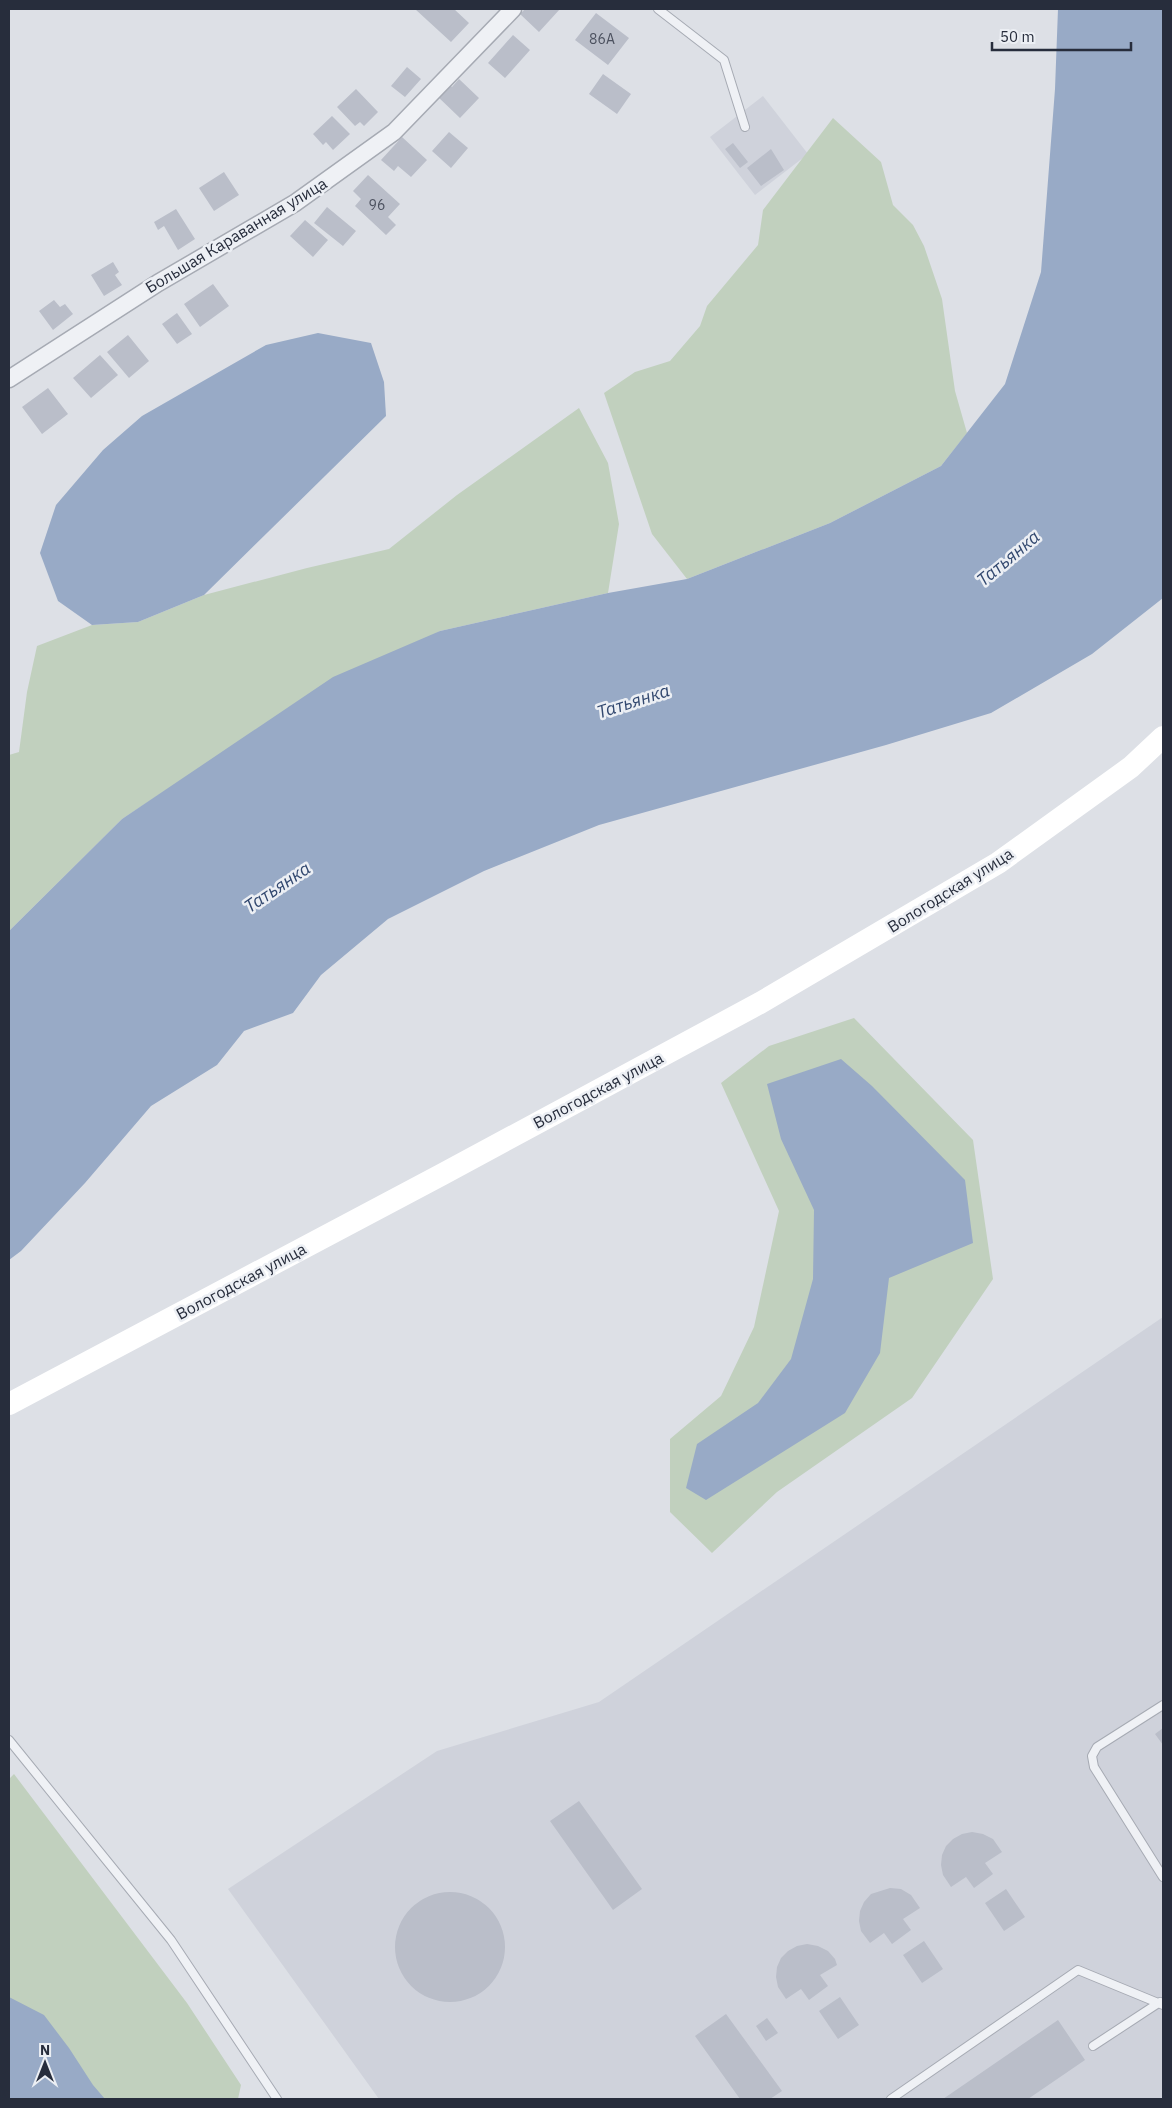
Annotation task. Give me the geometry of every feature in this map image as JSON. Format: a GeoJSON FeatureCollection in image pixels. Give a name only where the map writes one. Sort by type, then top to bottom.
{"type":"FeatureCollection","features":[{"type":"Feature","properties":{"kind":"main road","name":"Вологодская улица"},"geometry":{"type":"LineString","coordinates":[[9,1404],[760,1003],[998,863],[1131,767],[1163,737]]}},
{"type":"Feature","properties":{"kind":"street","name":"Большая Караванная улица"},"geometry":{"type":"LineString","coordinates":[[9,379],[158,283],[295,203],[394,132],[513,9]]}},
{"type":"Feature","properties":{"kind":"lane"},"geometry":{"type":"LineString","coordinates":[[658,9],[724,60],[745,127]]}},
{"type":"Feature","properties":{"kind":"lane"},"geometry":{"type":"LineString","coordinates":[[1163,1705],[1097,1747],[1092,1756],[1094,1766],[1163,1877]]}},
{"type":"Feature","properties":{"kind":"lane"},"geometry":{"type":"LineString","coordinates":[[9,1740],[171,1940],[277,2099]]}},
{"type":"Feature","properties":{"kind":"lane"},"geometry":{"type":"LineString","coordinates":[[891,2099],[1078,1970],[1161,2003]]}},
{"type":"Feature","properties":{"kind":"lane"},"geometry":{"type":"LineString","coordinates":[[1093,2046],[1161,2003]]}},
{"type":"Feature","properties":{"kind":"shaded area"},"geometry":{"type":"Polygon","coordinates":[[[763,96],[808,154],[755,195],[710,137],[763,96]]]}},
{"type":"Feature","properties":{"kind":"shaded area"},"geometry":{"type":"Polygon","coordinates":[[[1163,1317],[1163,2099],[379,2099],[228,1889],[437,1751],[599,1702],[1163,1317]]]}},
{"type":"Feature","properties":{"kind":"green space"},"geometry":{"type":"Polygon","coordinates":[[[833,118],[881,162],[893,205],[913,225],[924,246],[942,299],[955,391],[967,433],[941,466],[830,523],[687,579],[652,534],[604,393],[635,372],[670,361],[700,326],[707,306],[758,245],[763,210],[833,118]]]}},
{"type":"Feature","properties":{"kind":"green space"},"geometry":{"type":"Polygon","coordinates":[[[579,408],[608,463],[619,524],[608,593],[440,631],[221,754],[122,819],[9,931],[9,755],[19,752],[27,692],[37,646],[92,625],[138,622],[204,595],[389,549],[457,495],[579,408]]]}},
{"type":"Feature","properties":{"kind":"green space"},"geometry":{"type":"Polygon","coordinates":[[[854,1018],[973,1140],[993,1279],[912,1398],[777,1492],[712,1553],[670,1512],[670,1439],[721,1396],[754,1327],[779,1211],[721,1083],[769,1046],[854,1018]]]}},
{"type":"Feature","properties":{"kind":"green space"},"geometry":{"type":"Polygon","coordinates":[[[14,1774],[187,2003],[241,2085],[238,2099],[9,2099],[9,1779],[14,1774]]]}},
{"type":"Feature","properties":{"kind":"water","name":"Татьянка"},"geometry":{"type":"Polygon","coordinates":[[[1058,9],[1163,9],[1163,598],[1092,654],[991,713],[886,745],[599,825],[484,871],[388,919],[321,975],[293,1013],[244,1031],[217,1065],[151,1106],[85,1183],[21,1251],[9,1260],[9,931],[122,819],[333,677],[440,631],[608,593],[687,579],[830,523],[941,466],[1005,384],[1041,272],[1055,89],[1058,9]]]}},
{"type":"Feature","properties":{"kind":"water"},"geometry":{"type":"Polygon","coordinates":[[[318,333],[371,343],[384,382],[386,416],[204,595],[138,622],[92,625],[58,601],[40,553],[56,505],[103,450],[142,416],[266,345],[318,333]]]}},
{"type":"Feature","properties":{"kind":"water"},"geometry":{"type":"Polygon","coordinates":[[[841,1059],[872,1086],[965,1180],[973,1243],[889,1278],[880,1353],[845,1413],[706,1500],[686,1488],[697,1444],[758,1403],[791,1359],[813,1279],[814,1210],[781,1139],[767,1084],[841,1059]]]}},
{"type":"Feature","properties":{"kind":"water"},"geometry":{"type":"Polygon","coordinates":[[[9,1997],[44,2015],[105,2099],[9,2099],[9,1997]]]}},
{"type":"Feature","properties":{"kind":"building"},"geometry":{"type":"Polygon","coordinates":[[[415,9],[454,9],[469,23],[451,42],[415,9]]]}},
{"type":"Feature","properties":{"kind":"building"},"geometry":{"type":"Polygon","coordinates":[[[525,9],[560,9],[539,32],[520,14],[525,9]]]}},
{"type":"Feature","properties":{"kind":"building"},"geometry":{"type":"Polygon","coordinates":[[[596,13],[629,38],[608,65],[575,40],[596,13]]]}},
{"type":"Feature","properties":{"kind":"building"},"geometry":{"type":"Polygon","coordinates":[[[513,35],[530,50],[505,78],[488,63],[513,35]]]}},
{"type":"Feature","properties":{"kind":"building"},"geometry":{"type":"Polygon","coordinates":[[[407,67],[421,79],[405,97],[391,86],[407,67]]]}},
{"type":"Feature","properties":{"kind":"building"},"geometry":{"type":"Polygon","coordinates":[[[603,74],[631,94],[617,114],[589,94],[603,74]]]}},
{"type":"Feature","properties":{"kind":"building"},"geometry":{"type":"Polygon","coordinates":[[[459,79],[479,98],[460,118],[436,95],[447,83],[452,87],[459,79]]]}},
{"type":"Feature","properties":{"kind":"building"},"geometry":{"type":"Polygon","coordinates":[[[356,89],[378,112],[364,126],[360,122],[355,126],[337,107],[356,89]]]}},
{"type":"Feature","properties":{"kind":"building"},"geometry":{"type":"Polygon","coordinates":[[[332,116],[350,134],[333,150],[326,142],[323,145],[313,134],[332,116]]]}},
{"type":"Feature","properties":{"kind":"building"},"geometry":{"type":"Polygon","coordinates":[[[449,132],[468,148],[451,168],[432,151],[449,132]]]}},
{"type":"Feature","properties":{"kind":"building"},"geometry":{"type":"Polygon","coordinates":[[[402,137],[427,160],[411,177],[398,166],[394,171],[381,160],[402,137]]]}},
{"type":"Feature","properties":{"kind":"building"},"geometry":{"type":"Polygon","coordinates":[[[733,143],[748,162],[740,168],[725,149],[733,143]]]}},
{"type":"Feature","properties":{"kind":"building"},"geometry":{"type":"Polygon","coordinates":[[[771,149],[784,170],[761,186],[747,168],[771,149]]]}},
{"type":"Feature","properties":{"kind":"building"},"geometry":{"type":"Polygon","coordinates":[[[224,172],[239,195],[214,211],[199,188],[224,172]]]}},
{"type":"Feature","properties":{"kind":"building"},"geometry":{"type":"Polygon","coordinates":[[[368,175],[400,204],[388,217],[396,225],[386,235],[355,206],[361,199],[353,191],[368,175]]]}},
{"type":"Feature","properties":{"kind":"building"},"geometry":{"type":"Polygon","coordinates":[[[327,207],[356,231],[343,246],[314,223],[327,207]]]}},
{"type":"Feature","properties":{"kind":"building"},"geometry":{"type":"Polygon","coordinates":[[[176,209],[195,239],[178,250],[164,226],[158,230],[154,222],[176,209]]]}},
{"type":"Feature","properties":{"kind":"building"},"geometry":{"type":"Polygon","coordinates":[[[305,220],[328,240],[313,257],[290,236],[305,220]]]}},
{"type":"Feature","properties":{"kind":"building"},"geometry":{"type":"Polygon","coordinates":[[[113,262],[119,272],[115,275],[122,285],[104,296],[91,275],[113,262]]]}},
{"type":"Feature","properties":{"kind":"building"},"geometry":{"type":"Polygon","coordinates":[[[213,284],[229,306],[200,327],[184,304],[213,284]]]}},
{"type":"Feature","properties":{"kind":"building"},"geometry":{"type":"Polygon","coordinates":[[[54,300],[60,307],[65,304],[73,314],[53,330],[39,311],[54,300]]]}},
{"type":"Feature","properties":{"kind":"building"},"geometry":{"type":"Polygon","coordinates":[[[177,313],[192,334],[177,344],[162,324],[177,313]]]}},
{"type":"Feature","properties":{"kind":"building"},"geometry":{"type":"Polygon","coordinates":[[[128,335],[149,361],[129,378],[107,352],[128,335]]]}},
{"type":"Feature","properties":{"kind":"building"},"geometry":{"type":"Polygon","coordinates":[[[100,355],[118,375],[91,398],[73,378],[100,355]]]}},
{"type":"Feature","properties":{"kind":"building"},"geometry":{"type":"Polygon","coordinates":[[[48,388],[68,414],[42,434],[22,407],[48,388]]]}},
{"type":"Feature","properties":{"kind":"building"},"geometry":{"type":"Polygon","coordinates":[[[1163,1728],[1163,1745],[1155,1734],[1163,1728]]]}},
{"type":"Feature","properties":{"kind":"building"},"geometry":{"type":"Polygon","coordinates":[[[579,1801],[642,1889],[613,1910],[550,1821],[579,1801]]]}},
{"type":"Feature","properties":{"kind":"building"},"geometry":{"type":"Polygon","coordinates":[[[972,1832],[983,1834],[993,1839],[1002,1852],[985,1863],[993,1874],[974,1888],[966,1877],[951,1887],[943,1875],[942,1855],[946,1846],[953,1839],[962,1834],[972,1832]]]}},
{"type":"Feature","properties":{"kind":"building"},"geometry":{"type":"Polygon","coordinates":[[[890,1888],[901,1889],[911,1895],[920,1908],[903,1919],[911,1930],[892,1944],[884,1933],[870,1943],[861,1931],[860,1911],[864,1902],[871,1894],[890,1888]]]}},
{"type":"Feature","properties":{"kind":"building"},"geometry":{"type":"Polygon","coordinates":[[[1006,1889],[1025,1917],[1004,1931],[985,1903],[1006,1889]]]}},
{"type":"Feature","properties":{"kind":"building"},"geometry":{"type":"Polygon","coordinates":[[[450,1892],[471,1896],[489,1908],[501,1926],[505,1947],[501,1968],[489,1986],[471,1998],[450,2002],[429,1998],[411,1986],[399,1968],[395,1947],[399,1926],[411,1908],[429,1896],[450,1892]]]}},
{"type":"Feature","properties":{"kind":"building"},"geometry":{"type":"Polygon","coordinates":[[[924,1941],[943,1969],[922,1983],[903,1955],[924,1941]]]}},
{"type":"Feature","properties":{"kind":"building"},"geometry":{"type":"Polygon","coordinates":[[[807,1944],[818,1946],[828,1951],[835,1959],[837,1965],[820,1975],[828,1986],[809,2000],[801,1989],[786,1999],[778,1987],[777,1967],[781,1958],[788,1951],[797,1946],[807,1944]]]}},
{"type":"Feature","properties":{"kind":"building"},"geometry":{"type":"Polygon","coordinates":[[[840,1997],[859,2025],[838,2039],[819,2011],[840,1997]]]}},
{"type":"Feature","properties":{"kind":"building"},"geometry":{"type":"Polygon","coordinates":[[[726,2014],[782,2091],[770,2099],[740,2099],[695,2036],[726,2014]]]}},
{"type":"Feature","properties":{"kind":"building"},"geometry":{"type":"Polygon","coordinates":[[[767,2018],[778,2033],[766,2041],[756,2026],[767,2018]]]}},
{"type":"Feature","properties":{"kind":"building"},"geometry":{"type":"Polygon","coordinates":[[[1058,2020],[1085,2060],[1028,2099],[943,2099],[1058,2020]]]}}]}
